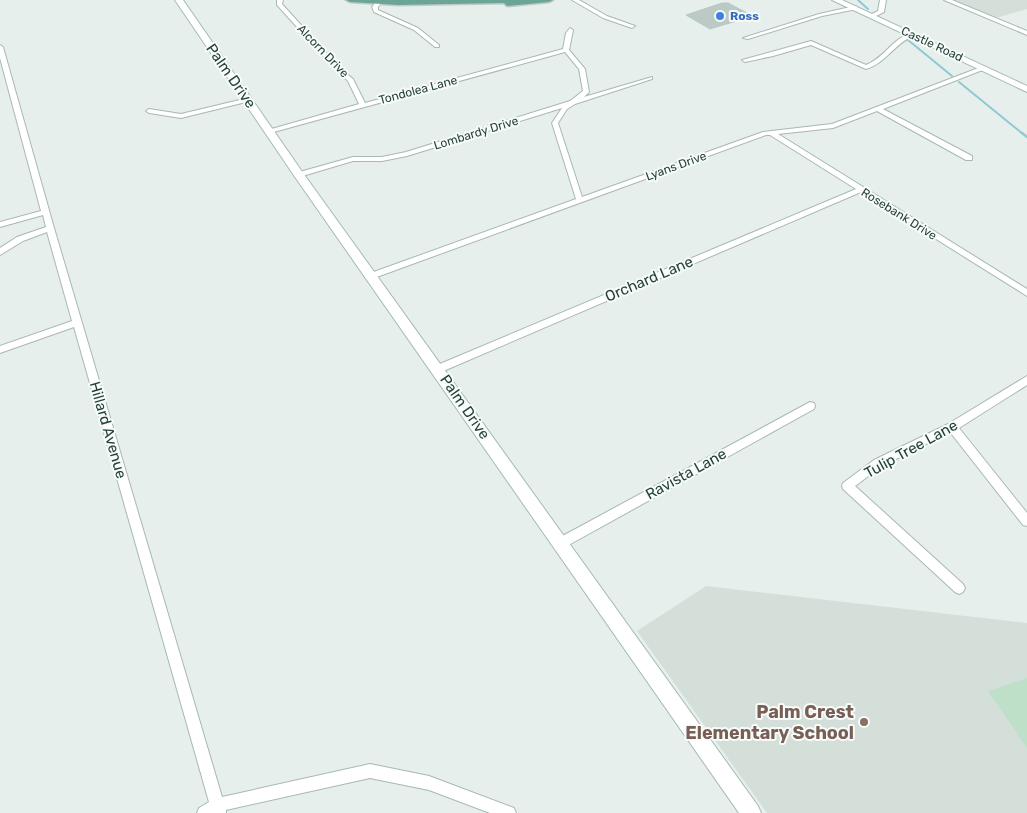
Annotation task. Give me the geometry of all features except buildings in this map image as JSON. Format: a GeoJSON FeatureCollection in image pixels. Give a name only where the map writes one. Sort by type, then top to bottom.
{"type":"FeatureCollection","features":[{"type":"Feature","properties":{"kind":"main road"},"geometry":{"type":"LineString","coordinates":[[350,0],[458,6],[549,0]]}},
{"type":"Feature","properties":{"kind":"main road"},"geometry":{"type":"LineString","coordinates":[[398,3],[517,0]]}},
{"type":"Feature","properties":{"kind":"street","name":"Palm Drive"},"geometry":{"type":"LineString","coordinates":[[179,0],[299,175],[751,813]]}},
{"type":"Feature","properties":{"kind":"street","name":"Alcorn Drive"},"geometry":{"type":"LineString","coordinates":[[280,0],[280,4],[337,68],[351,80],[362,106]]}},
{"type":"Feature","properties":{"kind":"street"},"geometry":{"type":"LineString","coordinates":[[575,0],[605,17],[632,26]]}},
{"type":"Feature","properties":{"kind":"street","name":"Castle Road"},"geometry":{"type":"LineString","coordinates":[[836,0],[1027,89]]}},
{"type":"Feature","properties":{"kind":"street"},"geometry":{"type":"LineString","coordinates":[[872,16],[881,12],[883,0]]}},
{"type":"Feature","properties":{"kind":"street"},"geometry":{"type":"LineString","coordinates":[[947,0],[1027,34]]}},
{"type":"Feature","properties":{"kind":"street"},"geometry":{"type":"LineString","coordinates":[[379,2],[375,7],[376,11],[416,29],[437,46]]}},
{"type":"Feature","properties":{"kind":"street"},"geometry":{"type":"LineString","coordinates":[[746,38],[821,14],[855,8]]}},
{"type":"Feature","properties":{"kind":"street"},"geometry":{"type":"LineString","coordinates":[[570,30],[567,36],[568,44],[566,50],[582,69],[586,80],[585,94],[561,112],[555,124],[580,200]]}},
{"type":"Feature","properties":{"kind":"street"},"geometry":{"type":"LineString","coordinates":[[746,60],[811,43],[866,67],[882,61],[898,40],[911,35]]}},
{"type":"Feature","properties":{"kind":"street","name":"Hillard Avenue"},"geometry":{"type":"LineString","coordinates":[[0,47],[77,323],[218,809]]}},
{"type":"Feature","properties":{"kind":"street","name":"Tondolea Lane"},"geometry":{"type":"LineString","coordinates":[[270,132],[566,50]]}},
{"type":"Feature","properties":{"kind":"street","name":"Lyans Drive"},"geometry":{"type":"LineString","coordinates":[[372,276],[580,200],[772,133],[833,126],[983,68]]}},
{"type":"Feature","properties":{"kind":"street","name":"Lombardy Drive"},"geometry":{"type":"LineString","coordinates":[[299,175],[353,159],[382,159],[407,154],[650,78]]}},
{"type":"Feature","properties":{"kind":"street"},"geometry":{"type":"LineString","coordinates":[[149,111],[181,116],[248,100]]}},
{"type":"Feature","properties":{"kind":"street"},"geometry":{"type":"LineString","coordinates":[[878,109],[969,158]]}},
{"type":"Feature","properties":{"kind":"street","name":"Rosebank Drive"},"geometry":{"type":"LineString","coordinates":[[772,133],[860,190],[1027,293]]}},
{"type":"Feature","properties":{"kind":"street","name":"Orchard Lane"},"geometry":{"type":"LineString","coordinates":[[438,369],[860,190]]}},
{"type":"Feature","properties":{"kind":"street"},"geometry":{"type":"LineString","coordinates":[[0,225],[46,212]]}},
{"type":"Feature","properties":{"kind":"street"},"geometry":{"type":"LineString","coordinates":[[0,252],[20,240],[50,228]]}},
{"type":"Feature","properties":{"kind":"street"},"geometry":{"type":"LineString","coordinates":[[0,350],[77,323]]}},
{"type":"Feature","properties":{"kind":"street","name":"Tulip Tree Lane"},"geometry":{"type":"LineString","coordinates":[[959,588],[848,486],[878,463],[952,427],[1027,380]]}},
{"type":"Feature","properties":{"kind":"street","name":"Ravista Lane"},"geometry":{"type":"LineString","coordinates":[[561,543],[810,406]]}},
{"type":"Feature","properties":{"kind":"street"},"geometry":{"type":"LineString","coordinates":[[952,427],[1027,521]]}},
{"type":"Feature","properties":{"kind":"street"},"geometry":{"type":"LineString","coordinates":[[204,813],[370,771],[428,783],[509,813]]}},
{"type":"Feature","properties":{"kind":"shaded area"},"geometry":{"type":"Polygon","coordinates":[[[953,0],[1027,0],[1027,9],[996,18],[953,0]]]}},
{"type":"Feature","properties":{"kind":"shaded area","name":"Palm Crest Elementary School"},"geometry":{"type":"Polygon","coordinates":[[[706,586],[1027,623],[1027,813],[767,813],[637,631],[706,586]]]}},
{"type":"Feature","properties":{"kind":"green space"},"geometry":{"type":"Polygon","coordinates":[[[1027,678],[1027,748],[988,691],[1027,678]]]}},
{"type":"Feature","properties":{"kind":"waterway"},"geometry":{"type":"LineString","coordinates":[[858,0],[868,9]]}},
{"type":"Feature","properties":{"kind":"waterway"},"geometry":{"type":"LineString","coordinates":[[908,40],[952,76]]}},
{"type":"Feature","properties":{"kind":"waterway"},"geometry":{"type":"LineString","coordinates":[[959,82],[1023,134]]}},
{"type":"Feature","properties":{"kind":"waterway"},"geometry":{"type":"LineString","coordinates":[[1022,133],[1027,137]]}},
{"type":"Feature","properties":{"kind":"place","name":"Ross"},"geometry":{"type":"Point","coordinates":[720,16]}},
{"type":"Feature","properties":{"kind":"place","name":"Palm Crest Elementary School"},"geometry":{"type":"Point","coordinates":[864,722]}}]}
